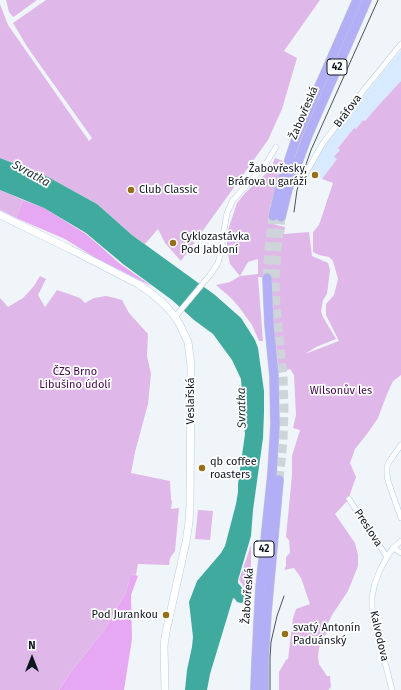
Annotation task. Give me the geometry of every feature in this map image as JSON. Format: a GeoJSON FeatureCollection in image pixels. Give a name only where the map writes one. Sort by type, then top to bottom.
{"type":"FeatureCollection","features":[{"type":"Feature","properties":{"kind":"highway","name":"Žabovřeská"},"geometry":{"type":"LineString","coordinates":[[357,0],[296,139],[280,187],[277,216],[308,135],[367,0]]}},
{"type":"Feature","properties":{"kind":"highway","name":"Žabovřeská"},"geometry":{"type":"LineString","coordinates":[[255,690],[259,596],[275,440],[276,408],[267,278]]}},
{"type":"Feature","properties":{"kind":"highway","name":"Žabovřeská"},"geometry":{"type":"LineString","coordinates":[[264,690],[266,612],[279,480]]}},
{"type":"Feature","properties":{"kind":"street","name":"Bráfova"},"geometry":{"type":"LineString","coordinates":[[303,183],[307,171],[323,143],[401,44]]}},
{"type":"Feature","properties":{"kind":"street"},"geometry":{"type":"LineString","coordinates":[[175,317],[213,270],[220,257],[227,213],[233,200],[265,164],[276,147]]}},
{"type":"Feature","properties":{"kind":"street","name":"Veslařská"},"geometry":{"type":"LineString","coordinates":[[0,215],[138,284],[165,305],[175,317],[188,342],[190,357],[189,522],[164,645],[165,690]]}},
{"type":"Feature","properties":{"kind":"street"},"geometry":{"type":"LineString","coordinates":[[401,445],[389,462],[387,474],[401,518]]}},
{"type":"Feature","properties":{"kind":"street","name":"Preslova"},"geometry":{"type":"LineString","coordinates":[[349,499],[387,557]]}},
{"type":"Feature","properties":{"kind":"street","name":"Kalvodova"},"geometry":{"type":"LineString","coordinates":[[392,690],[372,611],[372,597],[380,570],[393,548],[401,541]]}},
{"type":"Feature","properties":{"kind":"street","name":"Preslova"},"geometry":{"type":"LineString","coordinates":[[393,548],[401,553]]}},
{"type":"Feature","properties":{"kind":"shaded area"},"geometry":{"type":"Polygon","coordinates":[[[401,50],[401,81],[365,121],[363,120],[356,129],[354,128],[338,148],[340,150],[337,159],[322,179],[307,166],[401,50]]]}},
{"type":"Feature","properties":{"kind":"shaded area"},"geometry":{"type":"Polygon","coordinates":[[[23,200],[44,208],[86,234],[119,263],[153,287],[94,257],[65,239],[16,218],[23,200]]]}},
{"type":"Feature","properties":{"kind":"shaded area"},"geometry":{"type":"Polygon","coordinates":[[[131,574],[138,576],[131,595],[132,639],[124,690],[59,690],[70,673],[105,629],[126,592],[131,574]]]}},
{"type":"Feature","properties":{"kind":"green space"},"geometry":{"type":"Polygon","coordinates":[[[6,0],[37,0],[13,17],[9,12],[6,0]]]}},
{"type":"Feature","properties":{"kind":"green space"},"geometry":{"type":"Polygon","coordinates":[[[46,0],[320,0],[284,51],[297,58],[282,109],[268,140],[181,261],[165,243],[158,229],[145,244],[132,235],[97,204],[48,177],[0,158],[0,4],[8,25],[89,141],[92,138],[28,48],[13,23],[46,0]]]}},
{"type":"Feature","properties":{"kind":"green space","name":"Wilsonův les"},"geometry":{"type":"Polygon","coordinates":[[[401,81],[401,375],[393,381],[378,418],[355,449],[350,463],[356,477],[348,500],[335,514],[355,543],[358,555],[358,566],[348,591],[326,627],[327,633],[322,639],[319,648],[319,664],[327,676],[330,676],[331,687],[328,690],[279,690],[279,672],[288,659],[293,618],[296,609],[310,604],[301,578],[294,568],[284,570],[286,566],[286,557],[290,553],[289,540],[286,537],[292,475],[292,456],[300,430],[293,428],[296,415],[294,375],[290,369],[279,373],[272,312],[272,278],[258,277],[263,341],[259,341],[252,325],[239,307],[216,285],[230,282],[240,276],[230,264],[227,249],[227,233],[237,203],[246,192],[271,169],[275,158],[283,161],[270,207],[268,223],[285,227],[284,234],[309,232],[312,256],[328,263],[330,270],[327,294],[323,300],[321,311],[336,339],[316,347],[305,354],[339,341],[326,315],[326,304],[334,295],[338,279],[333,261],[329,257],[313,252],[313,232],[319,225],[333,183],[322,179],[337,159],[334,157],[340,150],[338,148],[354,128],[356,129],[363,120],[365,121],[401,81]],[[258,259],[248,262],[240,276],[258,274],[258,259]]]}},
{"type":"Feature","properties":{"kind":"green space"},"geometry":{"type":"Polygon","coordinates":[[[0,190],[23,200],[16,218],[0,210],[0,190]]]}},
{"type":"Feature","properties":{"kind":"green space","name":"ČZS Brno Libušino údolí"},"geometry":{"type":"Polygon","coordinates":[[[40,276],[46,279],[38,295],[45,307],[57,290],[80,298],[85,303],[94,298],[106,296],[115,298],[122,300],[129,313],[148,334],[147,356],[151,374],[148,404],[131,473],[170,481],[172,502],[171,509],[179,508],[175,551],[170,558],[169,565],[138,564],[136,575],[131,574],[126,592],[105,629],[70,673],[59,690],[0,690],[0,298],[8,307],[23,298],[34,286],[40,276]]]}},
{"type":"Feature","properties":{"kind":"green space"},"geometry":{"type":"Polygon","coordinates":[[[198,510],[213,511],[210,540],[195,539],[198,510]]]}},
{"type":"Feature","properties":{"kind":"green space"},"geometry":{"type":"Polygon","coordinates":[[[251,545],[251,586],[250,596],[247,596],[243,585],[239,580],[251,545]]]}},
{"type":"Feature","properties":{"kind":"water","name":"Svratka"},"geometry":{"type":"Polygon","coordinates":[[[0,158],[48,177],[97,204],[132,235],[215,295],[241,318],[255,340],[258,348],[264,391],[264,413],[263,438],[251,536],[238,580],[238,583],[244,590],[247,601],[241,603],[237,602],[233,598],[210,674],[207,690],[185,690],[193,637],[189,602],[197,581],[221,553],[225,546],[236,504],[245,434],[241,379],[232,360],[213,334],[194,320],[172,300],[123,264],[86,233],[44,208],[0,190],[0,158]]]}},
{"type":"Feature","properties":{"kind":"tunnel"},"geometry":{"type":"LineString","coordinates":[[267,278],[273,216]]}},
{"type":"Feature","properties":{"kind":"tunnel"},"geometry":{"type":"LineString","coordinates":[[279,480],[283,441],[284,408],[283,376],[276,307],[275,280],[281,217]]}},
{"type":"Feature","properties":{"kind":"tram line"},"geometry":{"type":"LineString","coordinates":[[294,212],[297,190],[311,150],[378,0]]}},
{"type":"Feature","properties":{"kind":"tram line"},"geometry":{"type":"LineString","coordinates":[[270,690],[271,642],[277,616],[284,596]]}},
{"type":"Feature","properties":{"kind":"place","name":"Žabovřesky, Bráfova u garáží"},"geometry":{"type":"Point","coordinates":[315,175]}},
{"type":"Feature","properties":{"kind":"place","name":"Club Classic"},"geometry":{"type":"Point","coordinates":[131,190]}},
{"type":"Feature","properties":{"kind":"place","name":"Cyklozastávka Pod Jabloní"},"geometry":{"type":"Point","coordinates":[173,243]}},
{"type":"Feature","properties":{"kind":"place","name":"qb coffee roasters"},"geometry":{"type":"Point","coordinates":[202,468]}},
{"type":"Feature","properties":{"kind":"place","name":"Pod Jurankou"},"geometry":{"type":"Point","coordinates":[166,615]}},
{"type":"Feature","properties":{"kind":"place","name":"svatý Antonín Paduánský"},"geometry":{"type":"Point","coordinates":[285,634]}}]}
